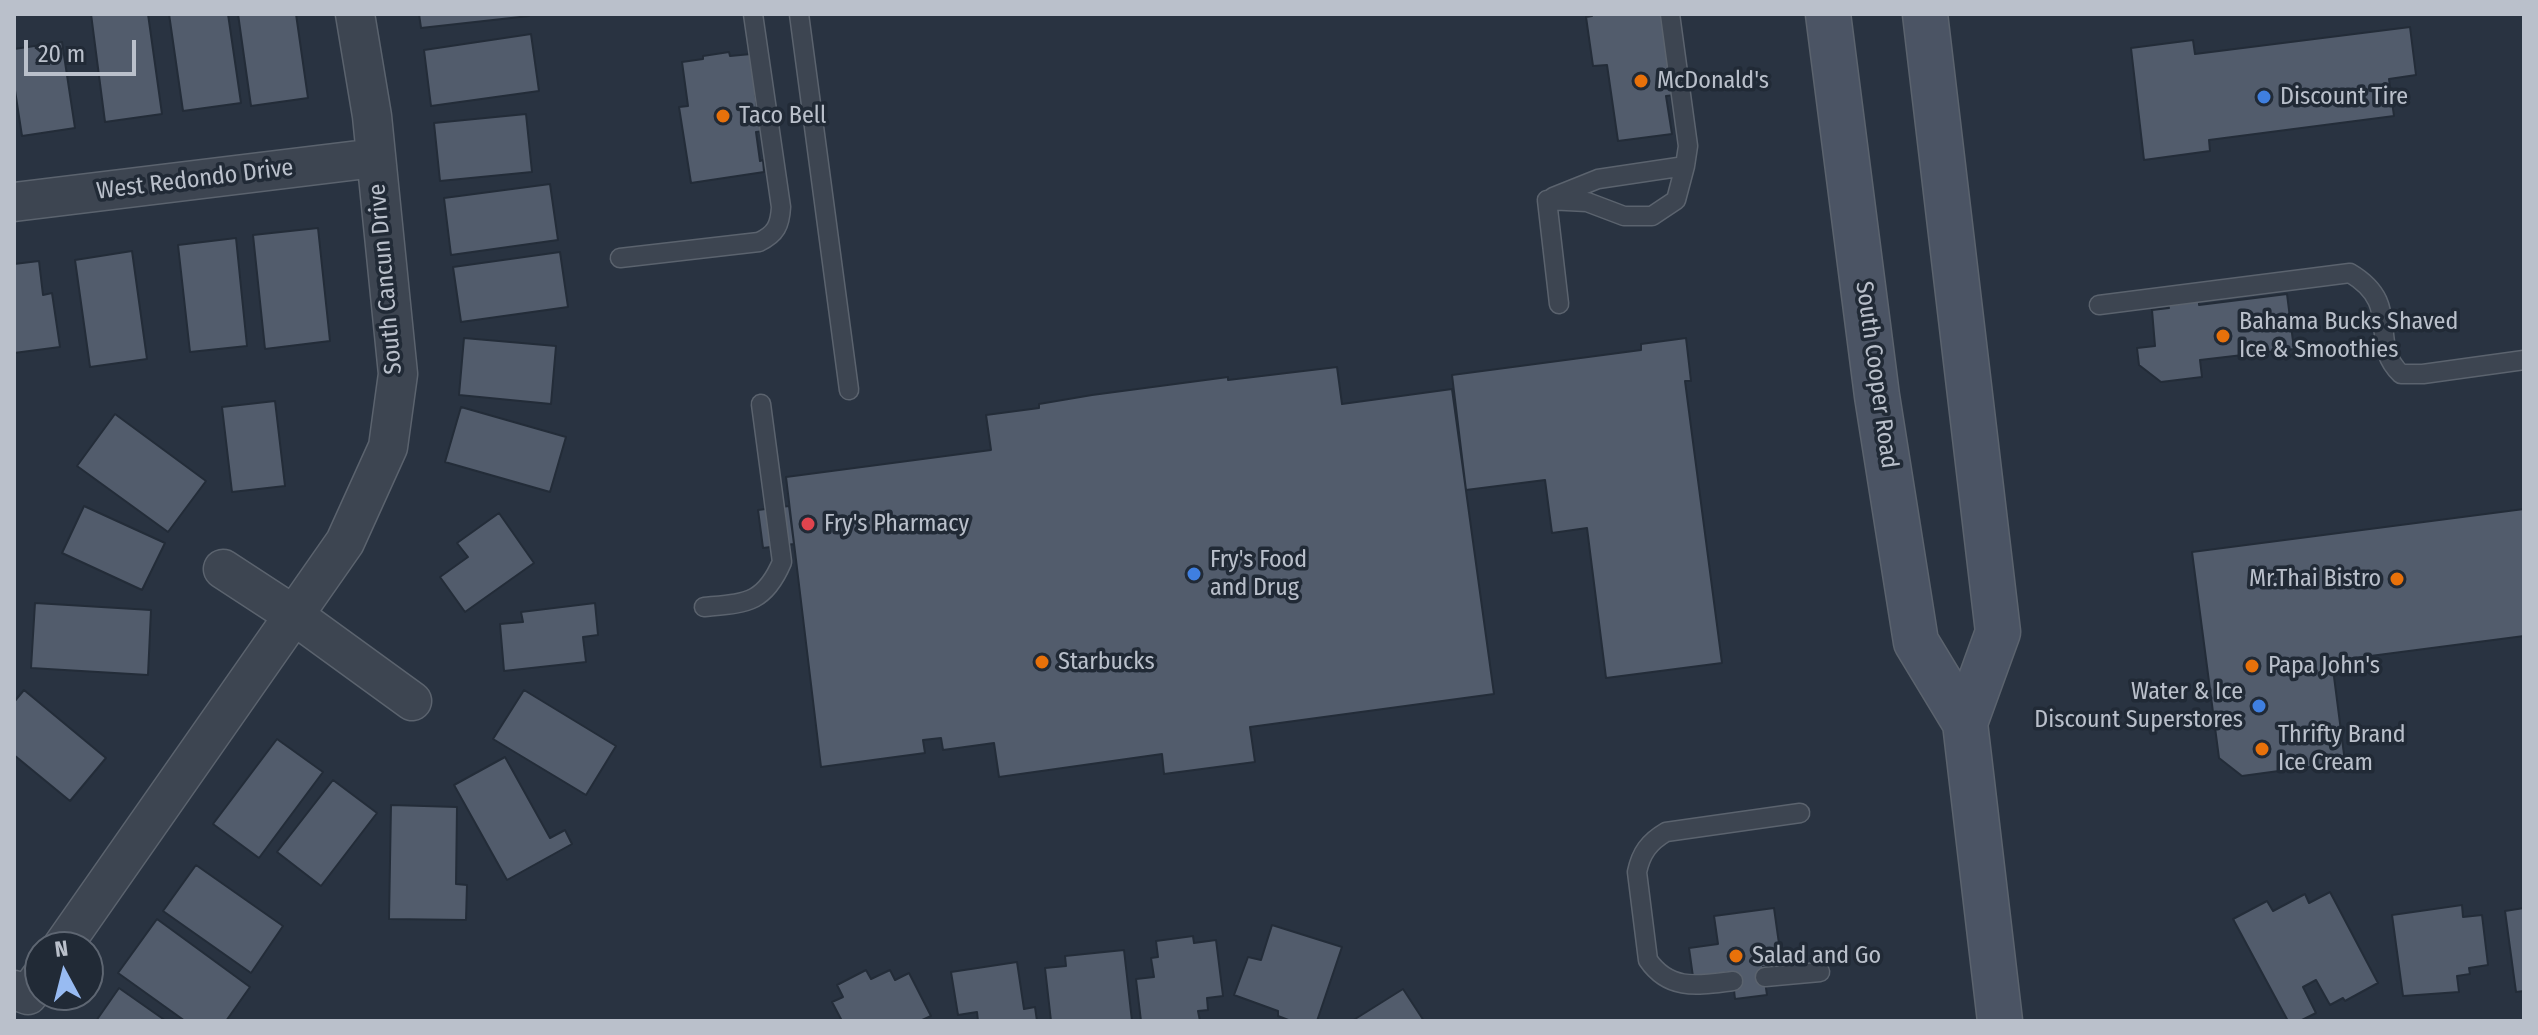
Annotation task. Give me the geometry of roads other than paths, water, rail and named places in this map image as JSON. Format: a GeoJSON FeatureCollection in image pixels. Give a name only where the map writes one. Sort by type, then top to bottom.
{"type":"FeatureCollection","features":[{"type":"Feature","properties":{"kind":"main road","name":"South Cooper Road"},"geometry":{"type":"LineString","coordinates":[[1828,14],[1877,396],[1916,642],[1965,723],[2000,1021]]}},
{"type":"Feature","properties":{"kind":"main road","name":"South Cooper Road"},"geometry":{"type":"LineString","coordinates":[[1925,14],[1998,632],[1965,723]]}},
{"type":"Feature","properties":{"kind":"street","name":"South Cancun Drive"},"geometry":{"type":"LineString","coordinates":[[73,931],[345,542],[388,447],[398,374],[372,116],[355,14]]}},
{"type":"Feature","properties":{"kind":"street","name":"West Redondo Drive"},"geometry":{"type":"LineString","coordinates":[[14,202],[375,158]]}},
{"type":"Feature","properties":{"kind":"street"},"geometry":{"type":"LineString","coordinates":[[223,569],[295,616],[412,701]]}},
{"type":"Feature","properties":{"kind":"lane"},"geometry":{"type":"LineString","coordinates":[[620,258],[759,242],[777,229],[781,207],[753,14]]}},
{"type":"Feature","properties":{"kind":"lane"},"geometry":{"type":"LineString","coordinates":[[799,14],[849,390]]}},
{"type":"Feature","properties":{"kind":"lane"},"geometry":{"type":"LineString","coordinates":[[1547,200],[1587,202],[1624,216],[1652,216],[1676,200],[1688,146],[1670,14]]}},
{"type":"Feature","properties":{"kind":"lane"},"geometry":{"type":"LineString","coordinates":[[1547,200],[1598,179],[1685,166]]}},
{"type":"Feature","properties":{"kind":"lane"},"geometry":{"type":"LineString","coordinates":[[1547,200],[1559,304]]}},
{"type":"Feature","properties":{"kind":"lane"},"geometry":{"type":"LineString","coordinates":[[2099,305],[2350,273],[2373,291],[2380,304],[2387,352],[2393,366],[2401,374],[2423,374],[2524,360]]}},
{"type":"Feature","properties":{"kind":"lane"},"geometry":{"type":"LineString","coordinates":[[704,607],[759,598],[774,581],[782,562],[761,404]]}},
{"type":"Feature","properties":{"kind":"lane"},"geometry":{"type":"LineString","coordinates":[[1733,981],[1681,986],[1654,970],[1648,960],[1637,872],[1640,861],[1654,840],[1666,832],[1800,813]]}},
{"type":"Feature","properties":{"kind":"lane"},"geometry":{"type":"LineString","coordinates":[[1765,977],[1820,972]]}},
{"type":"Feature","properties":{"kind":"place","name":"McDonald's"},"geometry":{"type":"Point","coordinates":[1641,81]}},
{"type":"Feature","properties":{"kind":"place","name":"Discount Tire"},"geometry":{"type":"Point","coordinates":[2264,97]}},
{"type":"Feature","properties":{"kind":"place","name":"Taco Bell"},"geometry":{"type":"Point","coordinates":[723,116]}},
{"type":"Feature","properties":{"kind":"place","name":"Bahama Bucks Shaved Ice & Smoothies"},"geometry":{"type":"Point","coordinates":[2223,336]}},
{"type":"Feature","properties":{"kind":"place","name":"Fry's Pharmacy"},"geometry":{"type":"Point","coordinates":[808,524]}},
{"type":"Feature","properties":{"kind":"place","name":"Fry's Food and Drug"},"geometry":{"type":"Point","coordinates":[1194,574]}},
{"type":"Feature","properties":{"kind":"place","name":"Mr.Thai Bistro"},"geometry":{"type":"Point","coordinates":[2397,579]}},
{"type":"Feature","properties":{"kind":"place","name":"Starbucks"},"geometry":{"type":"Point","coordinates":[1042,662]}},
{"type":"Feature","properties":{"kind":"place","name":"Papa John's"},"geometry":{"type":"Point","coordinates":[2252,666]}},
{"type":"Feature","properties":{"kind":"place","name":"Water & Ice Discount Superstores"},"geometry":{"type":"Point","coordinates":[2259,706]}},
{"type":"Feature","properties":{"kind":"place","name":"Thrifty Brand Ice Cream"},"geometry":{"type":"Point","coordinates":[2262,749]}},
{"type":"Feature","properties":{"kind":"place","name":"Salad and Go"},"geometry":{"type":"Point","coordinates":[1736,956]}}]}
